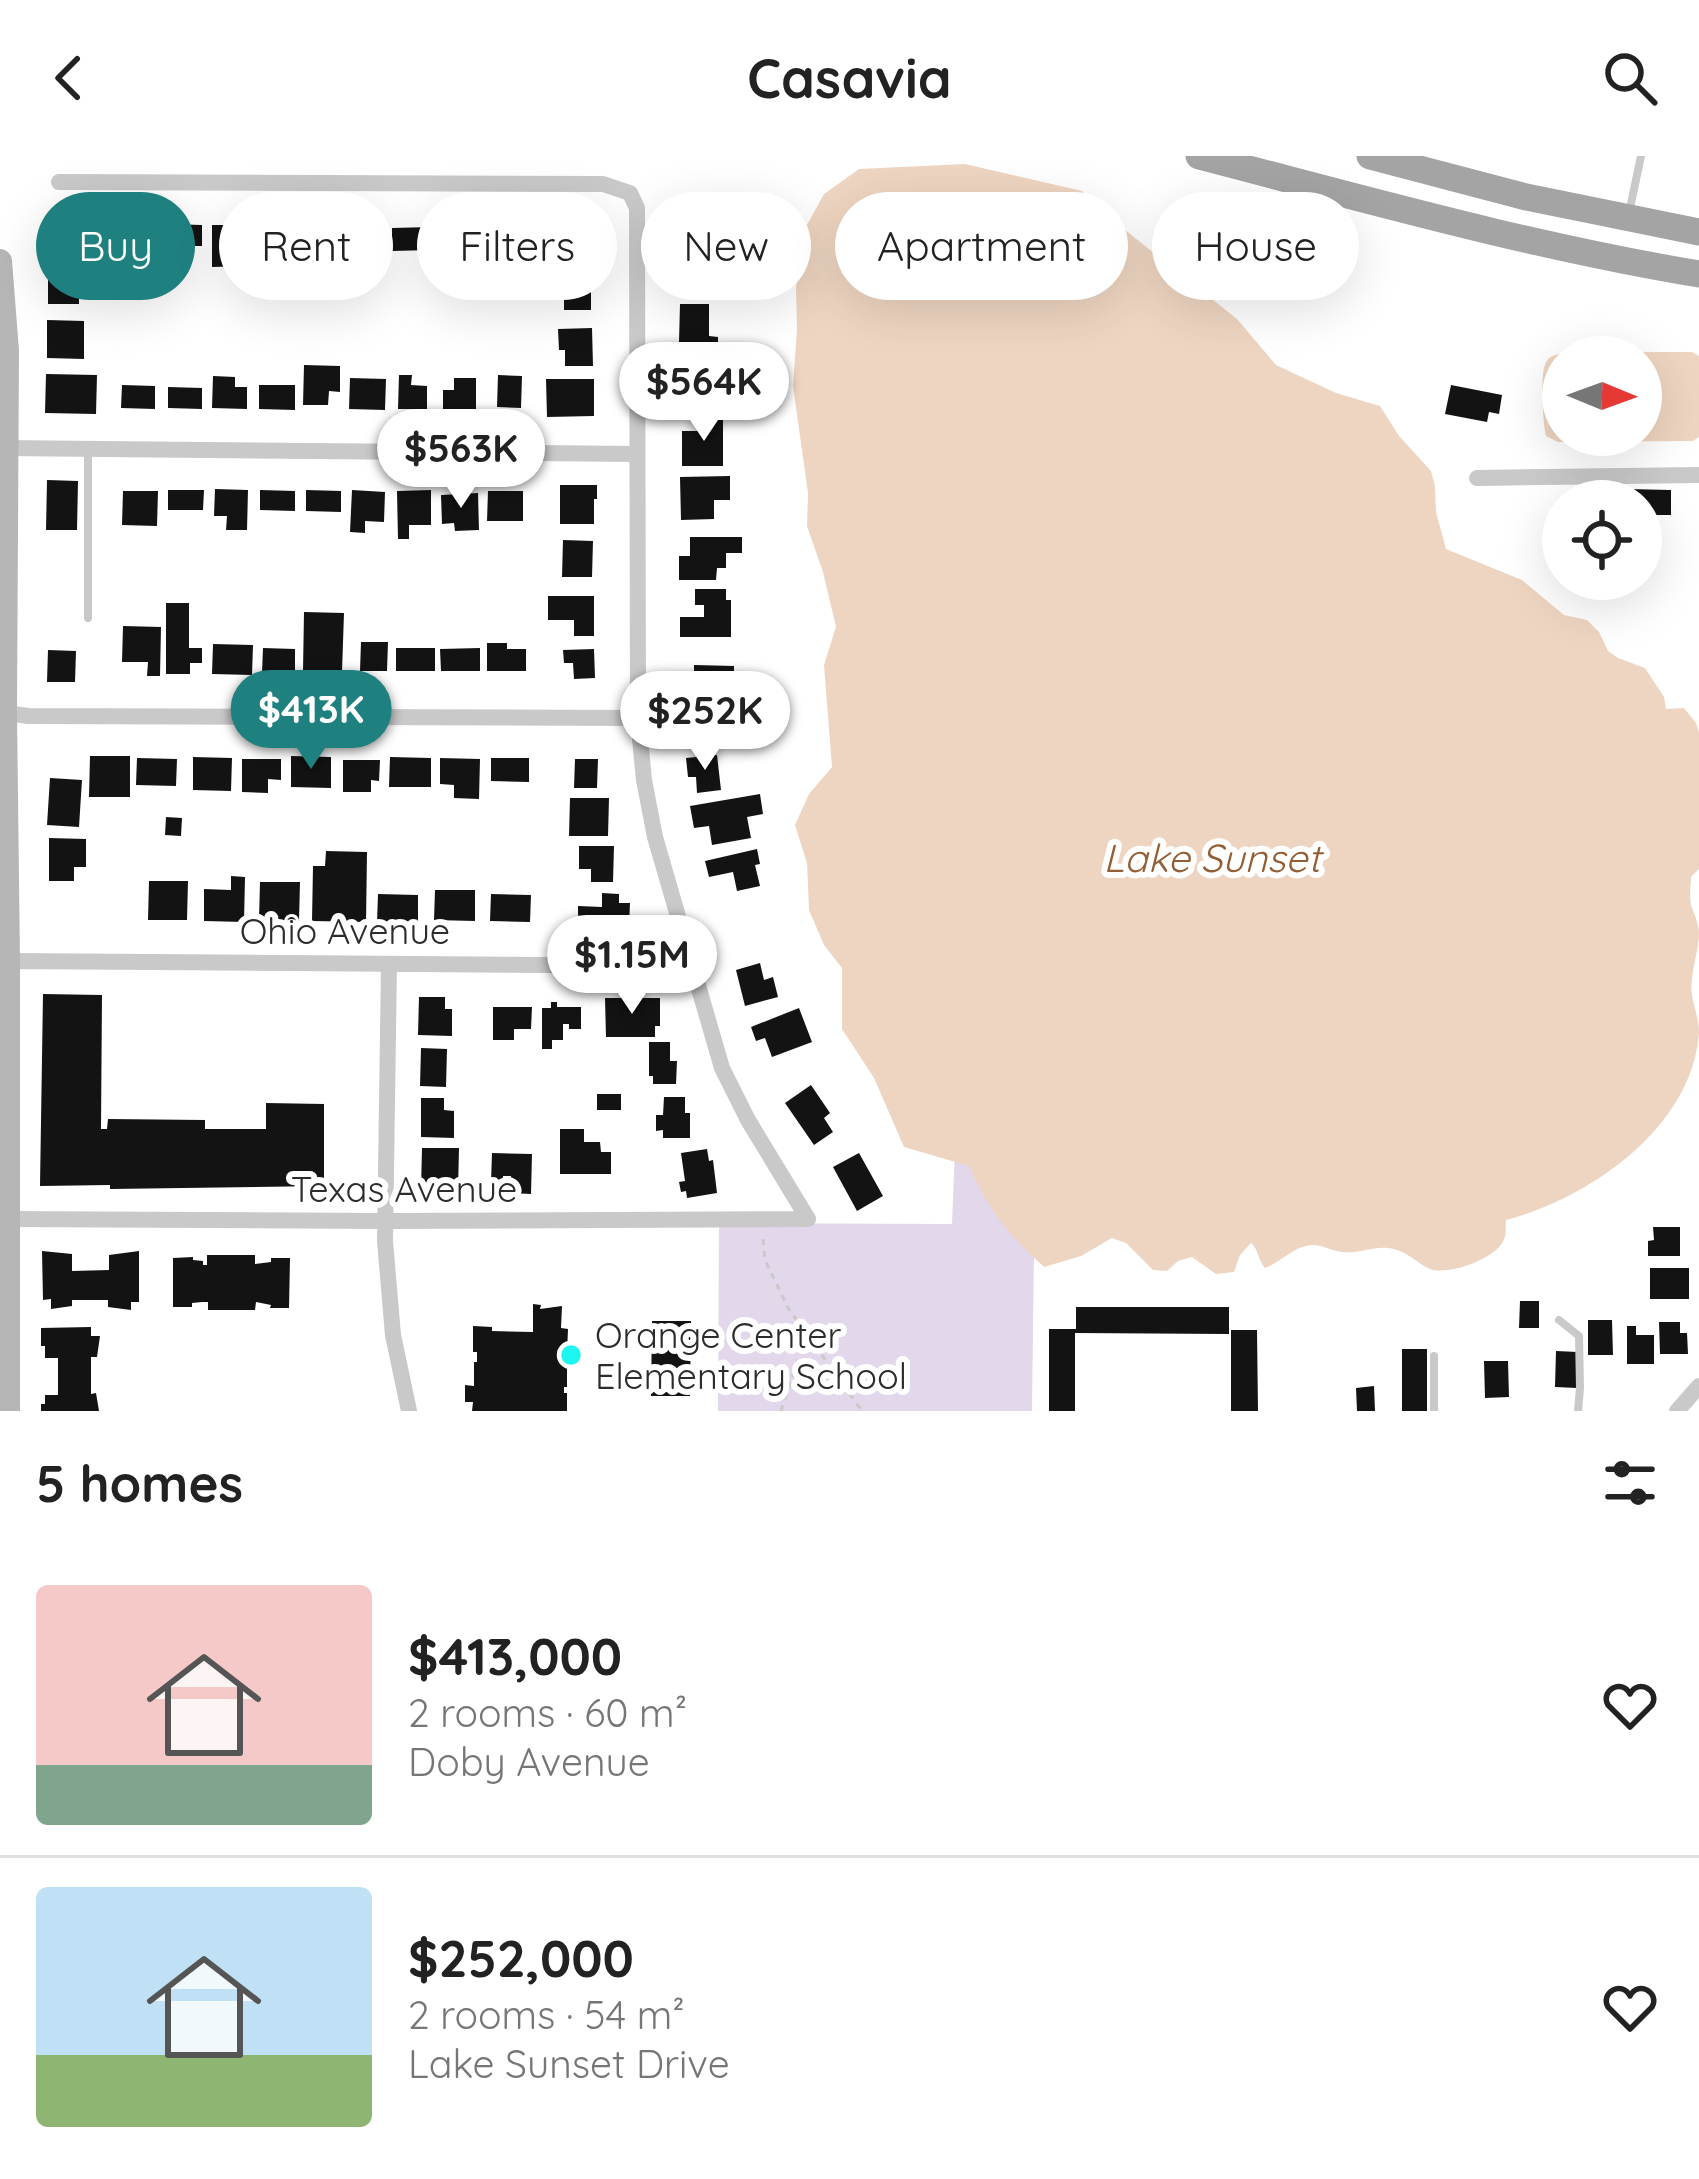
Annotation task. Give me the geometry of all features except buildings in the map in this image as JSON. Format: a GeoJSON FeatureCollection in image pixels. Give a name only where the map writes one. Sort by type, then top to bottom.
{"type":"FeatureCollection","features":[{"type":"Feature","properties":{"kind":"main road"},"geometry":{"type":"LineString","coordinates":[[1199,156],[1538,242],[1699,274]]}},
{"type":"Feature","properties":{"kind":"main road"},"geometry":{"type":"LineString","coordinates":[[1370,156],[1526,196],[1699,232]]}},
{"type":"Feature","properties":{"kind":"street"},"geometry":{"type":"LineString","coordinates":[[58,182],[603,184],[630,193],[637,208],[638,718],[655,837],[690,966]]}},
{"type":"Feature","properties":{"kind":"street"},"geometry":{"type":"LineString","coordinates":[[0,261],[7,352],[2,712],[8,1411]]}},
{"type":"Feature","properties":{"kind":"street"},"geometry":{"type":"LineString","coordinates":[[4,448],[636,454]]}},
{"type":"Feature","properties":{"kind":"street"},"geometry":{"type":"LineString","coordinates":[[1477,478],[1699,475]]}},
{"type":"Feature","properties":{"kind":"street"},"geometry":{"type":"LineString","coordinates":[[2,712],[28,716],[638,718]]}},
{"type":"Feature","properties":{"kind":"street","name":"Ohio Avenue"},"geometry":{"type":"LineString","coordinates":[[4,963],[690,966]]}},
{"type":"Feature","properties":{"kind":"street"},"geometry":{"type":"LineString","coordinates":[[388,964],[385,1221],[393,1335],[409,1411]]}},
{"type":"Feature","properties":{"kind":"street","name":"Texas Avenue"},"geometry":{"type":"LineString","coordinates":[[5,1219],[808,1219],[722,1068],[690,966]]}},
{"type":"Feature","properties":{"kind":"lane"},"geometry":{"type":"LineString","coordinates":[[1628,219],[1642,156]]}},
{"type":"Feature","properties":{"kind":"lane"},"geometry":{"type":"LineString","coordinates":[[88,449],[88,618]]}},
{"type":"Feature","properties":{"kind":"lane"},"geometry":{"type":"LineString","coordinates":[[1559,1320],[1579,1336],[1578,1411]]}},
{"type":"Feature","properties":{"kind":"lane"},"geometry":{"type":"LineString","coordinates":[[1434,1356],[1434,1411]]}},
{"type":"Feature","properties":{"kind":"path"},"geometry":{"type":"LineString","coordinates":[[764,1219],[762,1244],[775,1283],[806,1336],[862,1411]]}},
{"type":"Feature","properties":{"kind":"path"},"geometry":{"type":"LineString","coordinates":[[781,1411],[806,1336]]}},
{"type":"Feature","properties":{"kind":"shaded area"},"geometry":{"type":"Polygon","coordinates":[[[957,1100],[1035,1173],[1032,1411],[718,1411],[719,1223],[952,1224],[957,1100]]]}},
{"type":"Feature","properties":{"kind":"water","name":"Lake Sunset"},"geometry":{"type":"Polygon","coordinates":[[[965,164],[1083,192],[835,192],[835,300],[1128,300],[1128,232],[1152,251],[1152,300],[1213,300],[1237,319],[1276,365],[1336,393],[1380,406],[1431,471],[1446,549],[1522,580],[1564,615],[1587,620],[1608,651],[1645,668],[1664,697],[1666,709],[1684,708],[1696,723],[1699,869],[1691,877],[1690,895],[1699,932],[1691,987],[1699,1032],[1692,1066],[1678,1098],[1632,1153],[1571,1195],[1506,1220],[1500,1246],[1483,1259],[1438,1270],[1395,1249],[1348,1252],[1311,1245],[1265,1268],[1251,1243],[1234,1272],[1216,1274],[1192,1257],[1167,1271],[1153,1270],[1126,1243],[1112,1238],[1081,1256],[1044,1267],[1000,1221],[969,1166],[904,1147],[874,1078],[842,1029],[842,968],[824,945],[809,910],[807,863],[795,825],[809,794],[832,767],[824,665],[836,627],[807,526],[808,493],[793,386],[796,300],[811,300],[811,218],[824,194],[859,169],[965,164]]]}},
{"type":"Feature","properties":{"kind":"water"},"geometry":{"type":"Polygon","coordinates":[[[1662,352],[1699,356],[1699,437],[1662,441],[1662,352]]]}},
{"type":"Feature","properties":{"kind":"place","name":"Orange Center Elementary School"},"geometry":{"type":"Point","coordinates":[571,1355]}}]}
